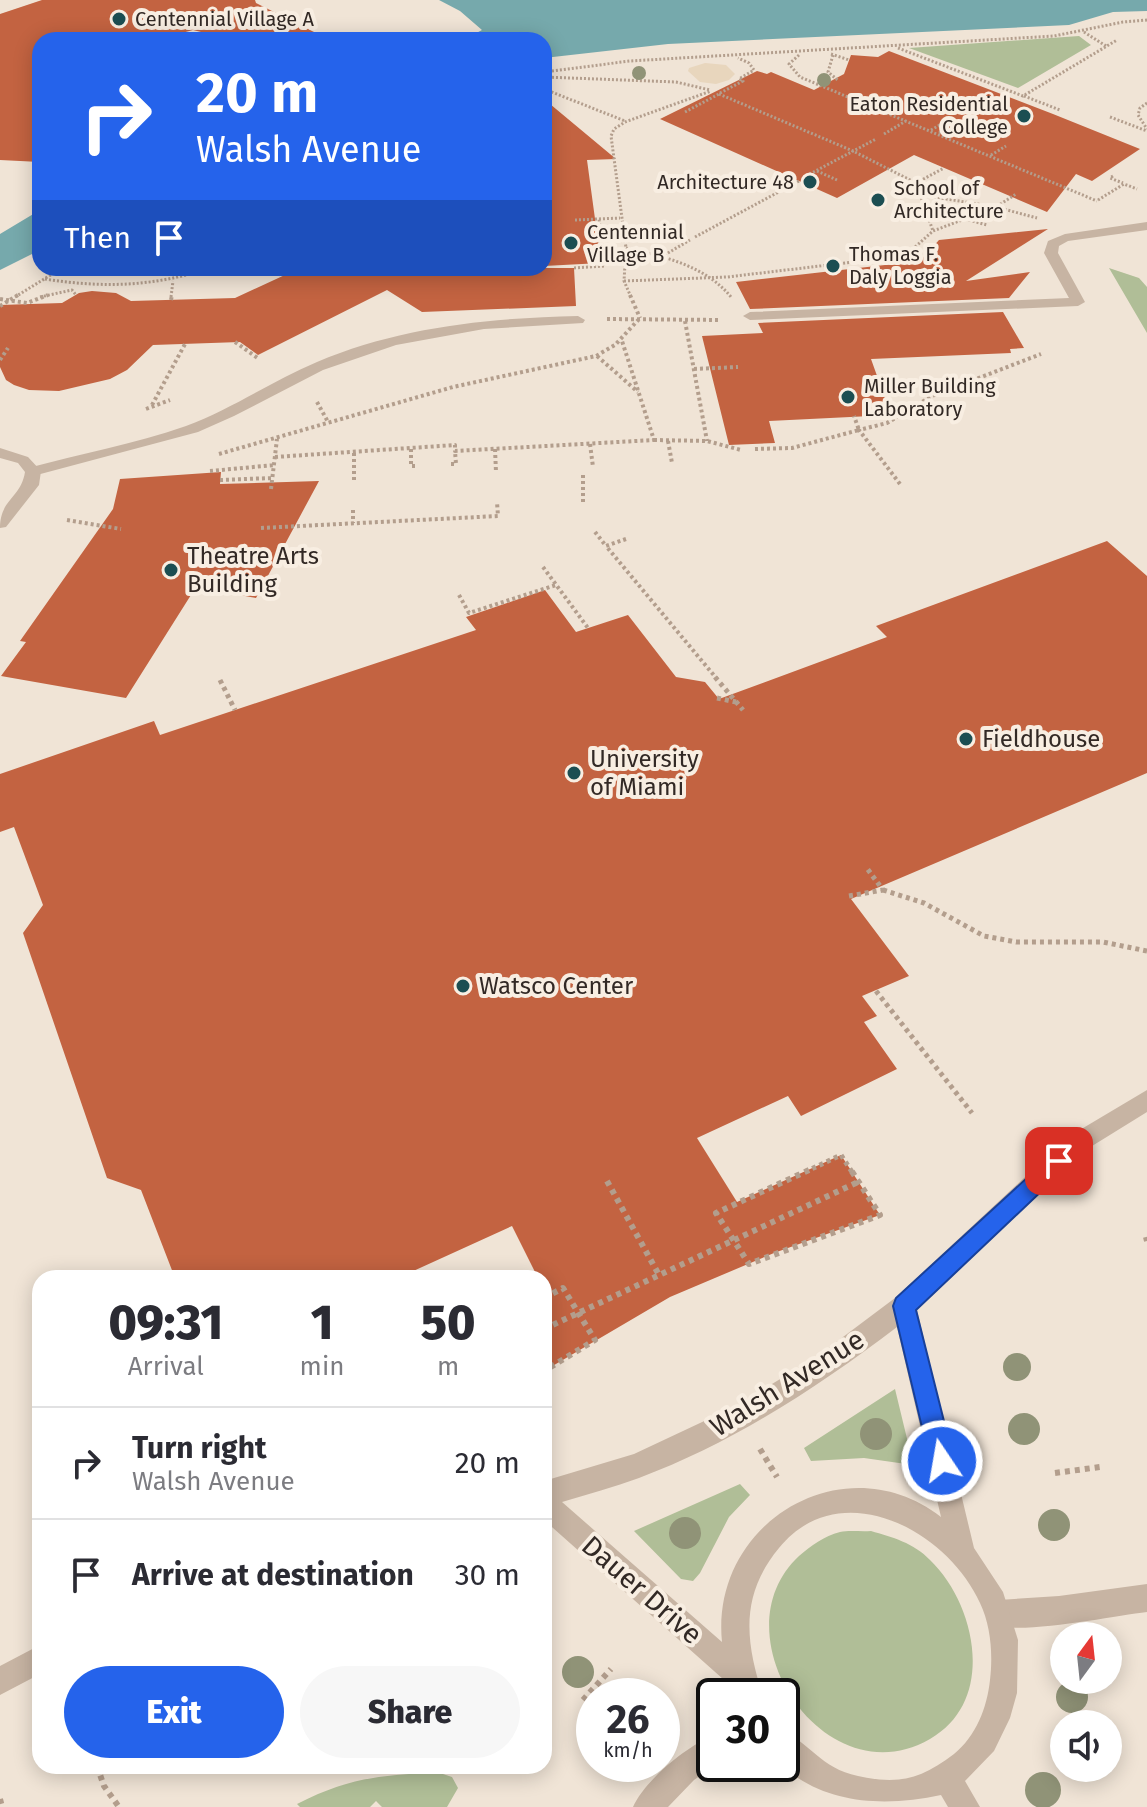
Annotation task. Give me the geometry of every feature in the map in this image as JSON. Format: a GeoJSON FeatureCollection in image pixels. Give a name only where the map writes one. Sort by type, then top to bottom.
{"type":"FeatureCollection","features":[{"type":"Feature","properties":{"kind":"street"},"geometry":{"type":"LineString","coordinates":[[750,316],[1078,302],[1051,253],[1053,244],[1065,238],[1147,226]]}},
{"type":"Feature","properties":{"kind":"street"},"geometry":{"type":"LineString","coordinates":[[33,471],[115,451],[214,420],[332,360],[403,338],[465,326],[578,320]]}},
{"type":"Feature","properties":{"kind":"street"},"geometry":{"type":"LineString","coordinates":[[0,453],[23,460],[33,471]]}},
{"type":"Feature","properties":{"kind":"street"},"geometry":{"type":"LineString","coordinates":[[0,523],[31,485],[33,471]]}},
{"type":"Feature","properties":{"kind":"street","name":"Walsh Avenue"},"geometry":{"type":"LineString","coordinates":[[552,1492],[637,1466],[741,1417],[824,1367],[904,1306],[1076,1144],[1147,1100]]}},
{"type":"Feature","properties":{"kind":"street"},"geometry":{"type":"LineString","coordinates":[[904,1306],[962,1552]]}},
{"type":"Feature","properties":{"kind":"street"},"geometry":{"type":"LineString","coordinates":[[744,1678],[734,1627],[743,1578],[765,1539],[800,1512],[840,1500],[884,1502],[926,1521],[962,1552],[983,1580],[999,1614],[1007,1661],[1001,1708],[981,1749],[948,1780],[900,1796],[846,1790],[800,1764]]}},
{"type":"Feature","properties":{"kind":"street","name":"Dauer Drive"},"geometry":{"type":"LineString","coordinates":[[552,1510],[736,1678]]}},
{"type":"Feature","properties":{"kind":"street"},"geometry":{"type":"LineString","coordinates":[[999,1614],[1059,1610],[1147,1598]]}},
{"type":"Feature","properties":{"kind":"street"},"geometry":{"type":"LineString","coordinates":[[0,1681],[32,1663]]}},
{"type":"Feature","properties":{"kind":"street"},"geometry":{"type":"LineString","coordinates":[[648,1807],[696,1762]]}},
{"type":"Feature","properties":{"kind":"street"},"geometry":{"type":"LineString","coordinates":[[948,1780],[965,1807]]}},
{"type":"Feature","properties":{"kind":"path"},"geometry":{"type":"LineString","coordinates":[[552,73],[630,61],[774,55],[1083,32],[1117,20],[1147,20]]}},
{"type":"Feature","properties":{"kind":"path"},"geometry":{"type":"LineString","coordinates":[[1083,32],[1106,46]]}},
{"type":"Feature","properties":{"kind":"path"},"geometry":{"type":"LineString","coordinates":[[1023,96],[1117,40]]}},
{"type":"Feature","properties":{"kind":"path"},"geometry":{"type":"LineString","coordinates":[[895,46],[1060,110]]}},
{"type":"Feature","properties":{"kind":"path"},"geometry":{"type":"LineString","coordinates":[[827,51],[849,60]]}},
{"type":"Feature","properties":{"kind":"path"},"geometry":{"type":"LineString","coordinates":[[774,55],[790,60],[804,53]]}},
{"type":"Feature","properties":{"kind":"path"},"geometry":{"type":"LineString","coordinates":[[909,58],[916,54]]}},
{"type":"Feature","properties":{"kind":"path"},"geometry":{"type":"LineString","coordinates":[[749,63],[757,55]]}},
{"type":"Feature","properties":{"kind":"path"},"geometry":{"type":"LineString","coordinates":[[833,55],[828,72],[839,81]]}},
{"type":"Feature","properties":{"kind":"path"},"geometry":{"type":"LineString","coordinates":[[685,112],[745,80],[739,79],[754,70],[749,63],[733,56]]}},
{"type":"Feature","properties":{"kind":"path"},"geometry":{"type":"LineString","coordinates":[[790,60],[790,67],[796,74],[1109,206]]}},
{"type":"Feature","properties":{"kind":"path"},"geometry":{"type":"LineString","coordinates":[[552,75],[693,84],[719,94],[853,151],[916,183],[933,231]]}},
{"type":"Feature","properties":{"kind":"path"},"geometry":{"type":"LineString","coordinates":[[826,87],[844,78]]}},
{"type":"Feature","properties":{"kind":"path"},"geometry":{"type":"LineString","coordinates":[[693,84],[700,82]]}},
{"type":"Feature","properties":{"kind":"path"},"geometry":{"type":"LineString","coordinates":[[824,94],[833,90]]}},
{"type":"Feature","properties":{"kind":"path"},"geometry":{"type":"LineString","coordinates":[[640,318],[624,281],[626,248],[611,136],[614,129],[625,122],[711,91]]}},
{"type":"Feature","properties":{"kind":"path"},"geometry":{"type":"LineString","coordinates":[[552,92],[625,122]]}},
{"type":"Feature","properties":{"kind":"path"},"geometry":{"type":"LineString","coordinates":[[1147,103],[1140,108],[1138,115],[1147,130]]}},
{"type":"Feature","properties":{"kind":"path"},"geometry":{"type":"LineString","coordinates":[[1110,117],[1147,130]]}},
{"type":"Feature","properties":{"kind":"path"},"geometry":{"type":"LineString","coordinates":[[884,134],[907,121]]}},
{"type":"Feature","properties":{"kind":"path"},"geometry":{"type":"LineString","coordinates":[[930,131],[947,121]]}},
{"type":"Feature","properties":{"kind":"path"},"geometry":{"type":"LineString","coordinates":[[938,134],[955,124]]}},
{"type":"Feature","properties":{"kind":"path"},"geometry":{"type":"LineString","coordinates":[[806,176],[876,139]]}},
{"type":"Feature","properties":{"kind":"path"},"geometry":{"type":"LineString","coordinates":[[990,156],[1006,146]]}},
{"type":"Feature","properties":{"kind":"path"},"geometry":{"type":"LineString","coordinates":[[968,154],[976,150]]}},
{"type":"Feature","properties":{"kind":"path"},"geometry":{"type":"LineString","coordinates":[[916,183],[944,168]]}},
{"type":"Feature","properties":{"kind":"path"},"geometry":{"type":"LineString","coordinates":[[817,171],[837,180]]}},
{"type":"Feature","properties":{"kind":"path"},"geometry":{"type":"LineString","coordinates":[[1022,176],[1029,172]]}},
{"type":"Feature","properties":{"kind":"path"},"geometry":{"type":"LineString","coordinates":[[1113,176],[1110,178],[1137,189]]}},
{"type":"Feature","properties":{"kind":"path"},"geometry":{"type":"LineString","coordinates":[[661,257],[691,237],[799,181]]}},
{"type":"Feature","properties":{"kind":"path"},"geometry":{"type":"LineString","coordinates":[[1098,201],[1124,184]]}},
{"type":"Feature","properties":{"kind":"path"},"geometry":{"type":"LineString","coordinates":[[624,281],[711,278],[905,256],[933,231],[996,207],[1016,194]]}},
{"type":"Feature","properties":{"kind":"path"},"geometry":{"type":"LineString","coordinates":[[922,195],[996,207],[1043,220]]}},
{"type":"Feature","properties":{"kind":"path"},"geometry":{"type":"LineString","coordinates":[[575,220],[620,218]]}},
{"type":"Feature","properties":{"kind":"path"},"geometry":{"type":"LineString","coordinates":[[965,218],[987,225]]}},
{"type":"Feature","properties":{"kind":"path"},"geometry":{"type":"LineString","coordinates":[[574,268],[605,266],[599,219]]}},
{"type":"Feature","properties":{"kind":"path"},"geometry":{"type":"LineString","coordinates":[[626,248],[661,257],[711,278],[724,285],[734,306]]}},
{"type":"Feature","properties":{"kind":"path"},"geometry":{"type":"LineString","coordinates":[[905,256],[909,262]]}},
{"type":"Feature","properties":{"kind":"path"},"geometry":{"type":"LineString","coordinates":[[0,306],[50,276]]}},
{"type":"Feature","properties":{"kind":"path"},"geometry":{"type":"LineString","coordinates":[[45,279],[121,286],[173,281],[189,276]]}},
{"type":"Feature","properties":{"kind":"path"},"geometry":{"type":"LineString","coordinates":[[171,300],[173,281]]}},
{"type":"Feature","properties":{"kind":"path"},"geometry":{"type":"LineString","coordinates":[[0,299],[27,303],[42,296],[72,290],[76,295]]}},
{"type":"Feature","properties":{"kind":"path"},"geometry":{"type":"LineString","coordinates":[[640,318],[708,322],[730,315]]}},
{"type":"Feature","properties":{"kind":"path"},"geometry":{"type":"LineString","coordinates":[[210,456],[422,395],[596,356],[610,351],[622,341],[640,318]]}},
{"type":"Feature","properties":{"kind":"path"},"geometry":{"type":"LineString","coordinates":[[685,321],[707,441]]}},
{"type":"Feature","properties":{"kind":"path"},"geometry":{"type":"LineString","coordinates":[[622,341],[654,440]]}},
{"type":"Feature","properties":{"kind":"path"},"geometry":{"type":"LineString","coordinates":[[235,342],[260,359],[247,365]]}},
{"type":"Feature","properties":{"kind":"path"},"geometry":{"type":"LineString","coordinates":[[152,405],[185,344]]}},
{"type":"Feature","properties":{"kind":"path"},"geometry":{"type":"LineString","coordinates":[[0,360],[8,348]]}},
{"type":"Feature","properties":{"kind":"path"},"geometry":{"type":"LineString","coordinates":[[755,449],[792,448],[887,423],[932,396],[1041,354]]}},
{"type":"Feature","properties":{"kind":"path"},"geometry":{"type":"LineString","coordinates":[[596,356],[639,392]]}},
{"type":"Feature","properties":{"kind":"path"},"geometry":{"type":"LineString","coordinates":[[694,369],[738,367]]}},
{"type":"Feature","properties":{"kind":"path"},"geometry":{"type":"LineString","coordinates":[[140,413],[152,405],[173,399]]}},
{"type":"Feature","properties":{"kind":"path"},"geometry":{"type":"LineString","coordinates":[[854,416],[859,430],[900,484]]}},
{"type":"Feature","properties":{"kind":"path"},"geometry":{"type":"LineString","coordinates":[[271,489],[277,439]]}},
{"type":"Feature","properties":{"kind":"path"},"geometry":{"type":"LineString","coordinates":[[455,451],[654,440],[707,441],[741,450]]}},
{"type":"Feature","properties":{"kind":"path"},"geometry":{"type":"LineString","coordinates":[[668,441],[672,463]]}},
{"type":"Feature","properties":{"kind":"path"},"geometry":{"type":"LineString","coordinates":[[590,444],[593,467]]}},
{"type":"Feature","properties":{"kind":"path"},"geometry":{"type":"LineString","coordinates":[[275,457],[455,445],[456,464],[451,464]]}},
{"type":"Feature","properties":{"kind":"path"},"geometry":{"type":"LineString","coordinates":[[411,449],[411,466],[415,466]]}},
{"type":"Feature","properties":{"kind":"path"},"geometry":{"type":"LineString","coordinates":[[495,449],[496,472]]}},
{"type":"Feature","properties":{"kind":"path"},"geometry":{"type":"LineString","coordinates":[[354,453],[354,480]]}},
{"type":"Feature","properties":{"kind":"path"},"geometry":{"type":"LineString","coordinates":[[210,471],[275,465]]}},
{"type":"Feature","properties":{"kind":"path"},"geometry":{"type":"LineString","coordinates":[[583,475],[583,505]]}},
{"type":"Feature","properties":{"kind":"path"},"geometry":{"type":"LineString","coordinates":[[220,480],[272,478]]}},
{"type":"Feature","properties":{"kind":"path"},"geometry":{"type":"LineString","coordinates":[[261,528],[498,516],[497,502]]}},
{"type":"Feature","properties":{"kind":"path"},"geometry":{"type":"LineString","coordinates":[[353,510],[353,523]]}},
{"type":"Feature","properties":{"kind":"path"},"geometry":{"type":"LineString","coordinates":[[67,520],[121,529]]}},
{"type":"Feature","properties":{"kind":"path"},"geometry":{"type":"LineString","coordinates":[[595,532],[743,710]]}},
{"type":"Feature","properties":{"kind":"path"},"geometry":{"type":"LineString","coordinates":[[606,546],[626,539]]}},
{"type":"Feature","properties":{"kind":"path"},"geometry":{"type":"LineString","coordinates":[[543,567],[588,628]]}},
{"type":"Feature","properties":{"kind":"path"},"geometry":{"type":"LineString","coordinates":[[459,595],[469,613],[556,585]]}},
{"type":"Feature","properties":{"kind":"path"},"geometry":{"type":"LineString","coordinates":[[220,680],[235,710]]}},
{"type":"Feature","properties":{"kind":"path"},"geometry":{"type":"LineString","coordinates":[[717,698],[736,702]]}},
{"type":"Feature","properties":{"kind":"path"},"geometry":{"type":"LineString","coordinates":[[866,867],[883,890]]}},
{"type":"Feature","properties":{"kind":"path"},"geometry":{"type":"LineString","coordinates":[[849,896],[883,890],[924,903],[984,936],[1016,942],[1103,942],[1147,951]]}},
{"type":"Feature","properties":{"kind":"path"},"geometry":{"type":"LineString","coordinates":[[876,991],[972,1113]]}},
{"type":"Feature","properties":{"kind":"path"},"geometry":{"type":"LineString","coordinates":[[841,1155],[858,1181],[880,1215],[749,1264],[716,1213],[841,1155]]}},
{"type":"Feature","properties":{"kind":"path"},"geometry":{"type":"LineString","coordinates":[[607,1181],[659,1275]]}},
{"type":"Feature","properties":{"kind":"path"},"geometry":{"type":"LineString","coordinates":[[552,1325],[858,1181]]}},
{"type":"Feature","properties":{"kind":"path"},"geometry":{"type":"LineString","coordinates":[[552,1294],[563,1288],[595,1340],[552,1366]]}},
{"type":"Feature","properties":{"kind":"path"},"geometry":{"type":"LineString","coordinates":[[759,1449],[777,1477]]}},
{"type":"Feature","properties":{"kind":"path"},"geometry":{"type":"LineString","coordinates":[[1055,1473],[1100,1467]]}},
{"type":"Feature","properties":{"kind":"path"},"geometry":{"type":"LineString","coordinates":[[603,1678],[611,1669]]}},
{"type":"Feature","properties":{"kind":"path"},"geometry":{"type":"LineString","coordinates":[[100,1774],[104,1786],[119,1807]]}},
{"type":"Feature","properties":{"kind":"path"},"geometry":{"type":"LineString","coordinates":[[0,1799],[2,1807]]}},
{"type":"Feature","properties":{"kind":"green space"},"geometry":{"type":"Polygon","coordinates":[[[1079,36],[1091,45],[1018,88],[909,48],[1079,36]]]}},
{"type":"Feature","properties":{"kind":"green space"},"geometry":{"type":"Polygon","coordinates":[[[1109,268],[1139,278],[1147,287],[1147,333],[1109,268]]]}},
{"type":"Feature","properties":{"kind":"green space"},"geometry":{"type":"Polygon","coordinates":[[[895,1389],[910,1451],[906,1464],[864,1458],[811,1461],[804,1448],[895,1389]]]}},
{"type":"Feature","properties":{"kind":"green space"},"geometry":{"type":"Polygon","coordinates":[[[740,1484],[750,1495],[729,1517],[693,1581],[681,1579],[634,1531],[740,1484]]]}},
{"type":"Feature","properties":{"kind":"green space"},"geometry":{"type":"Polygon","coordinates":[[[844,1531],[871,1531],[917,1549],[946,1579],[959,1601],[968,1626],[972,1677],[965,1701],[951,1722],[930,1739],[890,1752],[853,1747],[820,1728],[800,1707],[800,1678],[783,1678],[776,1664],[769,1626],[776,1589],[799,1556],[818,1542],[844,1531]]]}},
{"type":"Feature","properties":{"kind":"green space"},"geometry":{"type":"Polygon","coordinates":[[[443,1774],[452,1777],[458,1788],[447,1807],[382,1807],[376,1801],[370,1807],[300,1807],[297,1804],[349,1783],[398,1775],[443,1774]]]}},
{"type":"Feature","properties":{"kind":"shaded area"},"geometry":{"type":"Polygon","coordinates":[[[705,63],[726,65],[735,74],[729,80],[716,84],[700,82],[688,71],[705,63]]]}},
{"type":"Feature","properties":{"kind":"water"},"geometry":{"type":"Polygon","coordinates":[[[439,0],[1147,0],[1147,11],[1113,12],[1069,25],[668,44],[552,57],[552,32],[478,32],[482,30],[460,11],[439,0]]]}},
{"type":"Feature","properties":{"kind":"water"},"geometry":{"type":"Polygon","coordinates":[[[32,215],[32,254],[0,270],[0,234],[32,215]]]}},
{"type":"Feature","properties":{"kind":"building"},"geometry":{"type":"Polygon","coordinates":[[[42,0],[255,0],[314,32],[32,32],[32,162],[0,160],[0,14],[42,0]]]}},
{"type":"Feature","properties":{"kind":"building"},"geometry":{"type":"Polygon","coordinates":[[[889,51],[1140,149],[1092,181],[1076,174],[1047,212],[914,155],[837,198],[660,119],[757,71],[771,72],[814,90],[844,74],[851,55],[878,57],[889,51]]]}},
{"type":"Feature","properties":{"kind":"building"},"geometry":{"type":"Polygon","coordinates":[[[552,106],[616,159],[587,160],[601,263],[552,266],[552,106]]]}},
{"type":"Feature","properties":{"kind":"building"},"geometry":{"type":"Polygon","coordinates":[[[1048,229],[966,281],[1030,272],[1009,298],[750,309],[736,282],[920,261],[939,240],[1048,229]]]}},
{"type":"Feature","properties":{"kind":"building","name":"Centennial Village B"},"geometry":{"type":"Polygon","coordinates":[[[552,268],[574,268],[576,306],[422,312],[387,290],[258,355],[240,342],[153,345],[127,370],[110,379],[59,391],[29,390],[14,385],[6,380],[0,367],[0,305],[62,303],[79,293],[92,291],[116,293],[131,301],[235,298],[283,276],[552,276],[552,268]]]}},
{"type":"Feature","properties":{"kind":"building"},"geometry":{"type":"Polygon","coordinates":[[[1003,312],[1024,348],[1010,349],[1011,353],[871,359],[891,415],[769,421],[775,443],[729,445],[702,336],[763,333],[758,323],[1003,312]]]}},
{"type":"Feature","properties":{"kind":"building","name":"Theatre Arts Building"},"geometry":{"type":"Polygon","coordinates":[[[221,472],[220,484],[319,481],[256,598],[196,587],[126,698],[1,676],[26,642],[20,641],[113,509],[120,479],[221,472]]]}},
{"type":"Feature","properties":{"kind":"building","name":"Watsco Center"},"geometry":{"type":"Polygon","coordinates":[[[1107,541],[1147,576],[1147,773],[851,899],[909,976],[862,996],[877,1016],[864,1022],[897,1069],[801,1116],[788,1096],[697,1138],[737,1202],[841,1155],[880,1215],[774,1253],[670,1297],[552,1366],[552,1270],[534,1270],[512,1226],[416,1270],[172,1270],[141,1190],[107,1178],[23,933],[43,905],[14,827],[0,832],[0,774],[154,721],[160,735],[476,630],[466,617],[545,590],[576,632],[628,615],[676,677],[705,682],[719,699],[887,637],[876,626],[1107,541]]]}},
{"type":"Feature","properties":{"kind":"place","name":"Centennial Village A"},"geometry":{"type":"Point","coordinates":[119,19]}},
{"type":"Feature","properties":{"kind":"place","name":"Eaton Residential College"},"geometry":{"type":"Point","coordinates":[1024,116]}},
{"type":"Feature","properties":{"kind":"place","name":"Architecture 48"},"geometry":{"type":"Point","coordinates":[810,182]}},
{"type":"Feature","properties":{"kind":"place","name":"School of Architecture"},"geometry":{"type":"Point","coordinates":[878,200]}},
{"type":"Feature","properties":{"kind":"place","name":"Centennial Village B"},"geometry":{"type":"Point","coordinates":[571,243]}},
{"type":"Feature","properties":{"kind":"place","name":"Thomas F. Daly Loggia"},"geometry":{"type":"Point","coordinates":[833,266]}},
{"type":"Feature","properties":{"kind":"place","name":"Miller Building Laboratory"},"geometry":{"type":"Point","coordinates":[848,397]}},
{"type":"Feature","properties":{"kind":"place","name":"Theatre Arts Building"},"geometry":{"type":"Point","coordinates":[171,570]}},
{"type":"Feature","properties":{"kind":"place","name":"Fieldhouse"},"geometry":{"type":"Point","coordinates":[966,739]}},
{"type":"Feature","properties":{"kind":"place","name":"University of Miami"},"geometry":{"type":"Point","coordinates":[574,773]}},
{"type":"Feature","properties":{"kind":"place","name":"Watsco Center"},"geometry":{"type":"Point","coordinates":[463,986]}},
{"type":"Feature","properties":{"kind":"route"},"geometry":{"type":"LineString","coordinates":[[942,1461],[904,1306],[1059,1161]]}}]}
